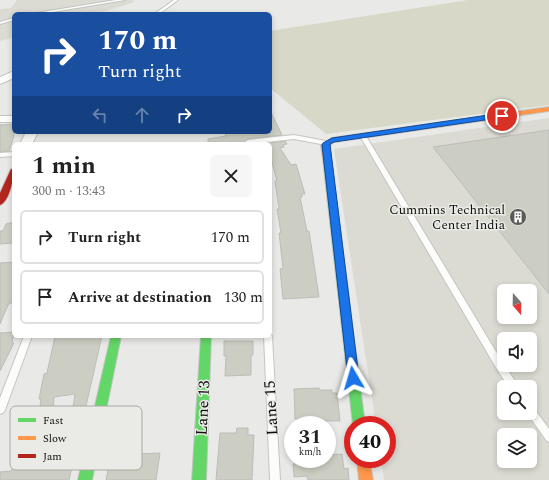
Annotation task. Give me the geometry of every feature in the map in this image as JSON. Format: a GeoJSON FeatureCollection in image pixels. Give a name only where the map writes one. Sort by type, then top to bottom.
{"type":"FeatureCollection","features":[{"type":"Feature","properties":{"kind":"street"},"geometry":{"type":"LineString","coordinates":[[0,81],[12,75]]}},
{"type":"Feature","properties":{"kind":"street"},"geometry":{"type":"LineString","coordinates":[[358,416],[326,143],[332,140],[549,109]]}},
{"type":"Feature","properties":{"kind":"street"},"geometry":{"type":"LineString","coordinates":[[0,119],[12,118]]}},
{"type":"Feature","properties":{"kind":"street"},"geometry":{"type":"LineString","coordinates":[[0,202],[10,189]]}},
{"type":"Feature","properties":{"kind":"street"},"geometry":{"type":"LineString","coordinates":[[101,406],[116,338]]}},
{"type":"Feature","properties":{"kind":"street","name":"Lane 13"},"geometry":{"type":"LineString","coordinates":[[199,480],[206,338]]}},
{"type":"Feature","properties":{"kind":"street"},"geometry":{"type":"LineString","coordinates":[[364,468],[366,480]]}},
{"type":"Feature","properties":{"kind":"street"},"geometry":{"type":"LineString","coordinates":[[85,480],[87,470]]}},
{"type":"Feature","properties":{"kind":"lane"},"geometry":{"type":"LineString","coordinates":[[45,12],[123,0]]}},
{"type":"Feature","properties":{"kind":"lane"},"geometry":{"type":"LineString","coordinates":[[159,12],[176,0]]}},
{"type":"Feature","properties":{"kind":"lane"},"geometry":{"type":"LineString","coordinates":[[0,19],[12,18]]}},
{"type":"Feature","properties":{"kind":"lane"},"geometry":{"type":"LineString","coordinates":[[0,24],[12,19]]}},
{"type":"Feature","properties":{"kind":"lane"},"geometry":{"type":"LineString","coordinates":[[363,136],[497,362],[509,380]]}},
{"type":"Feature","properties":{"kind":"lane"},"geometry":{"type":"LineString","coordinates":[[248,142],[294,137],[326,143]]}},
{"type":"Feature","properties":{"kind":"lane"},"geometry":{"type":"LineString","coordinates":[[0,155],[12,154]]}},
{"type":"Feature","properties":{"kind":"lane"},"geometry":{"type":"LineString","coordinates":[[0,410],[27,338]]}},
{"type":"Feature","properties":{"kind":"lane","name":"Lane 15"},"geometry":{"type":"LineString","coordinates":[[268,338],[275,480]]}},
{"type":"Feature","properties":{"kind":"lane"},"geometry":{"type":"LineString","coordinates":[[537,420],[549,436]]}},
{"type":"Feature","properties":{"kind":"shaded area"},"geometry":{"type":"Polygon","coordinates":[[[17,0],[132,0],[135,2],[102,12],[12,12],[12,38],[0,41],[0,9],[11,8],[17,0]]]}},
{"type":"Feature","properties":{"kind":"shaded area"},"geometry":{"type":"Polygon","coordinates":[[[549,118],[549,480],[384,480],[382,468],[396,468],[396,416],[375,416],[334,149],[549,118]]]}},
{"type":"Feature","properties":{"kind":"green space"},"geometry":{"type":"Polygon","coordinates":[[[468,0],[549,0],[549,105],[326,134],[272,90],[272,31],[468,0]]]}},
{"type":"Feature","properties":{"kind":"building"},"geometry":{"type":"Polygon","coordinates":[[[272,114],[282,135],[248,139],[244,142],[208,142],[208,139],[226,136],[225,134],[272,134],[272,114]]]}},
{"type":"Feature","properties":{"kind":"building"},"geometry":{"type":"Polygon","coordinates":[[[12,124],[12,134],[14,134],[14,136],[9,151],[0,152],[0,125],[12,124]]]}},
{"type":"Feature","properties":{"kind":"building","name":"Cummins Technical Center India"},"geometry":{"type":"Polygon","coordinates":[[[549,130],[549,294],[433,147],[549,130]]]}},
{"type":"Feature","properties":{"kind":"building"},"geometry":{"type":"Polygon","coordinates":[[[285,141],[287,144],[280,148],[291,165],[296,164],[305,194],[302,194],[302,197],[300,197],[307,231],[309,231],[319,297],[283,299],[280,269],[283,268],[279,233],[281,233],[277,209],[279,209],[275,181],[277,181],[272,162],[272,143],[285,141]]]}},
{"type":"Feature","properties":{"kind":"building"},"geometry":{"type":"Polygon","coordinates":[[[12,222],[12,243],[0,244],[0,231],[3,231],[6,224],[12,222]]]}},
{"type":"Feature","properties":{"kind":"building"},"geometry":{"type":"Polygon","coordinates":[[[12,262],[12,303],[9,303],[0,324],[0,263],[12,262]]]}},
{"type":"Feature","properties":{"kind":"building"},"geometry":{"type":"Polygon","coordinates":[[[12,332],[12,343],[14,343],[0,371],[0,333],[12,332]]]}},
{"type":"Feature","properties":{"kind":"building"},"geometry":{"type":"Polygon","coordinates":[[[55,338],[102,338],[86,406],[73,406],[75,394],[54,397],[54,406],[40,406],[41,399],[39,399],[44,374],[47,373],[55,338]]]}},
{"type":"Feature","properties":{"kind":"building"},"geometry":{"type":"Polygon","coordinates":[[[224,341],[253,341],[251,375],[225,376],[226,356],[224,356],[224,341]]]}},
{"type":"Feature","properties":{"kind":"building"},"geometry":{"type":"Polygon","coordinates":[[[319,388],[320,390],[332,390],[332,393],[337,393],[340,421],[336,421],[336,416],[295,416],[294,389],[319,388]]]}},
{"type":"Feature","properties":{"kind":"building"},"geometry":{"type":"Polygon","coordinates":[[[237,428],[248,428],[248,435],[254,435],[252,480],[216,480],[220,433],[236,433],[237,428]]]}},
{"type":"Feature","properties":{"kind":"building"},"geometry":{"type":"Polygon","coordinates":[[[160,453],[156,480],[106,480],[108,470],[142,470],[142,454],[160,453]]]}},
{"type":"Feature","properties":{"kind":"building"},"geometry":{"type":"Polygon","coordinates":[[[336,454],[342,454],[344,469],[348,468],[349,480],[308,480],[307,476],[294,477],[293,468],[336,468],[336,454]]]}},
{"type":"Feature","properties":{"kind":"building"},"geometry":{"type":"Polygon","coordinates":[[[71,470],[69,480],[0,480],[0,472],[71,470]]]}},
{"type":"Feature","properties":{"kind":"traffic: fast"},"geometry":{"type":"LineString","coordinates":[[327,159],[358,416]]}},
{"type":"Feature","properties":{"kind":"traffic: fast"},"geometry":{"type":"LineString","coordinates":[[101,406],[116,338]]}},
{"type":"Feature","properties":{"kind":"traffic: fast"},"geometry":{"type":"LineString","coordinates":[[199,480],[206,338]]}},
{"type":"Feature","properties":{"kind":"traffic: fast"},"geometry":{"type":"LineString","coordinates":[[85,480],[87,470]]}},
{"type":"Feature","properties":{"kind":"traffic: slow"},"geometry":{"type":"LineString","coordinates":[[327,159],[325,145],[332,140],[549,109]]}},
{"type":"Feature","properties":{"kind":"traffic: slow"},"geometry":{"type":"LineString","coordinates":[[364,468],[366,480]]}},
{"type":"Feature","properties":{"kind":"traffic: jam"},"geometry":{"type":"LineString","coordinates":[[0,202],[12,175]]}},
{"type":"Feature","properties":{"kind":"place","name":"Cummins Technical Center India"},"geometry":{"type":"Point","coordinates":[518,217]}},
{"type":"Feature","properties":{"kind":"route"},"geometry":{"type":"LineString","coordinates":[[353,378],[325,145],[326,143],[332,140],[502,116]]}}]}
